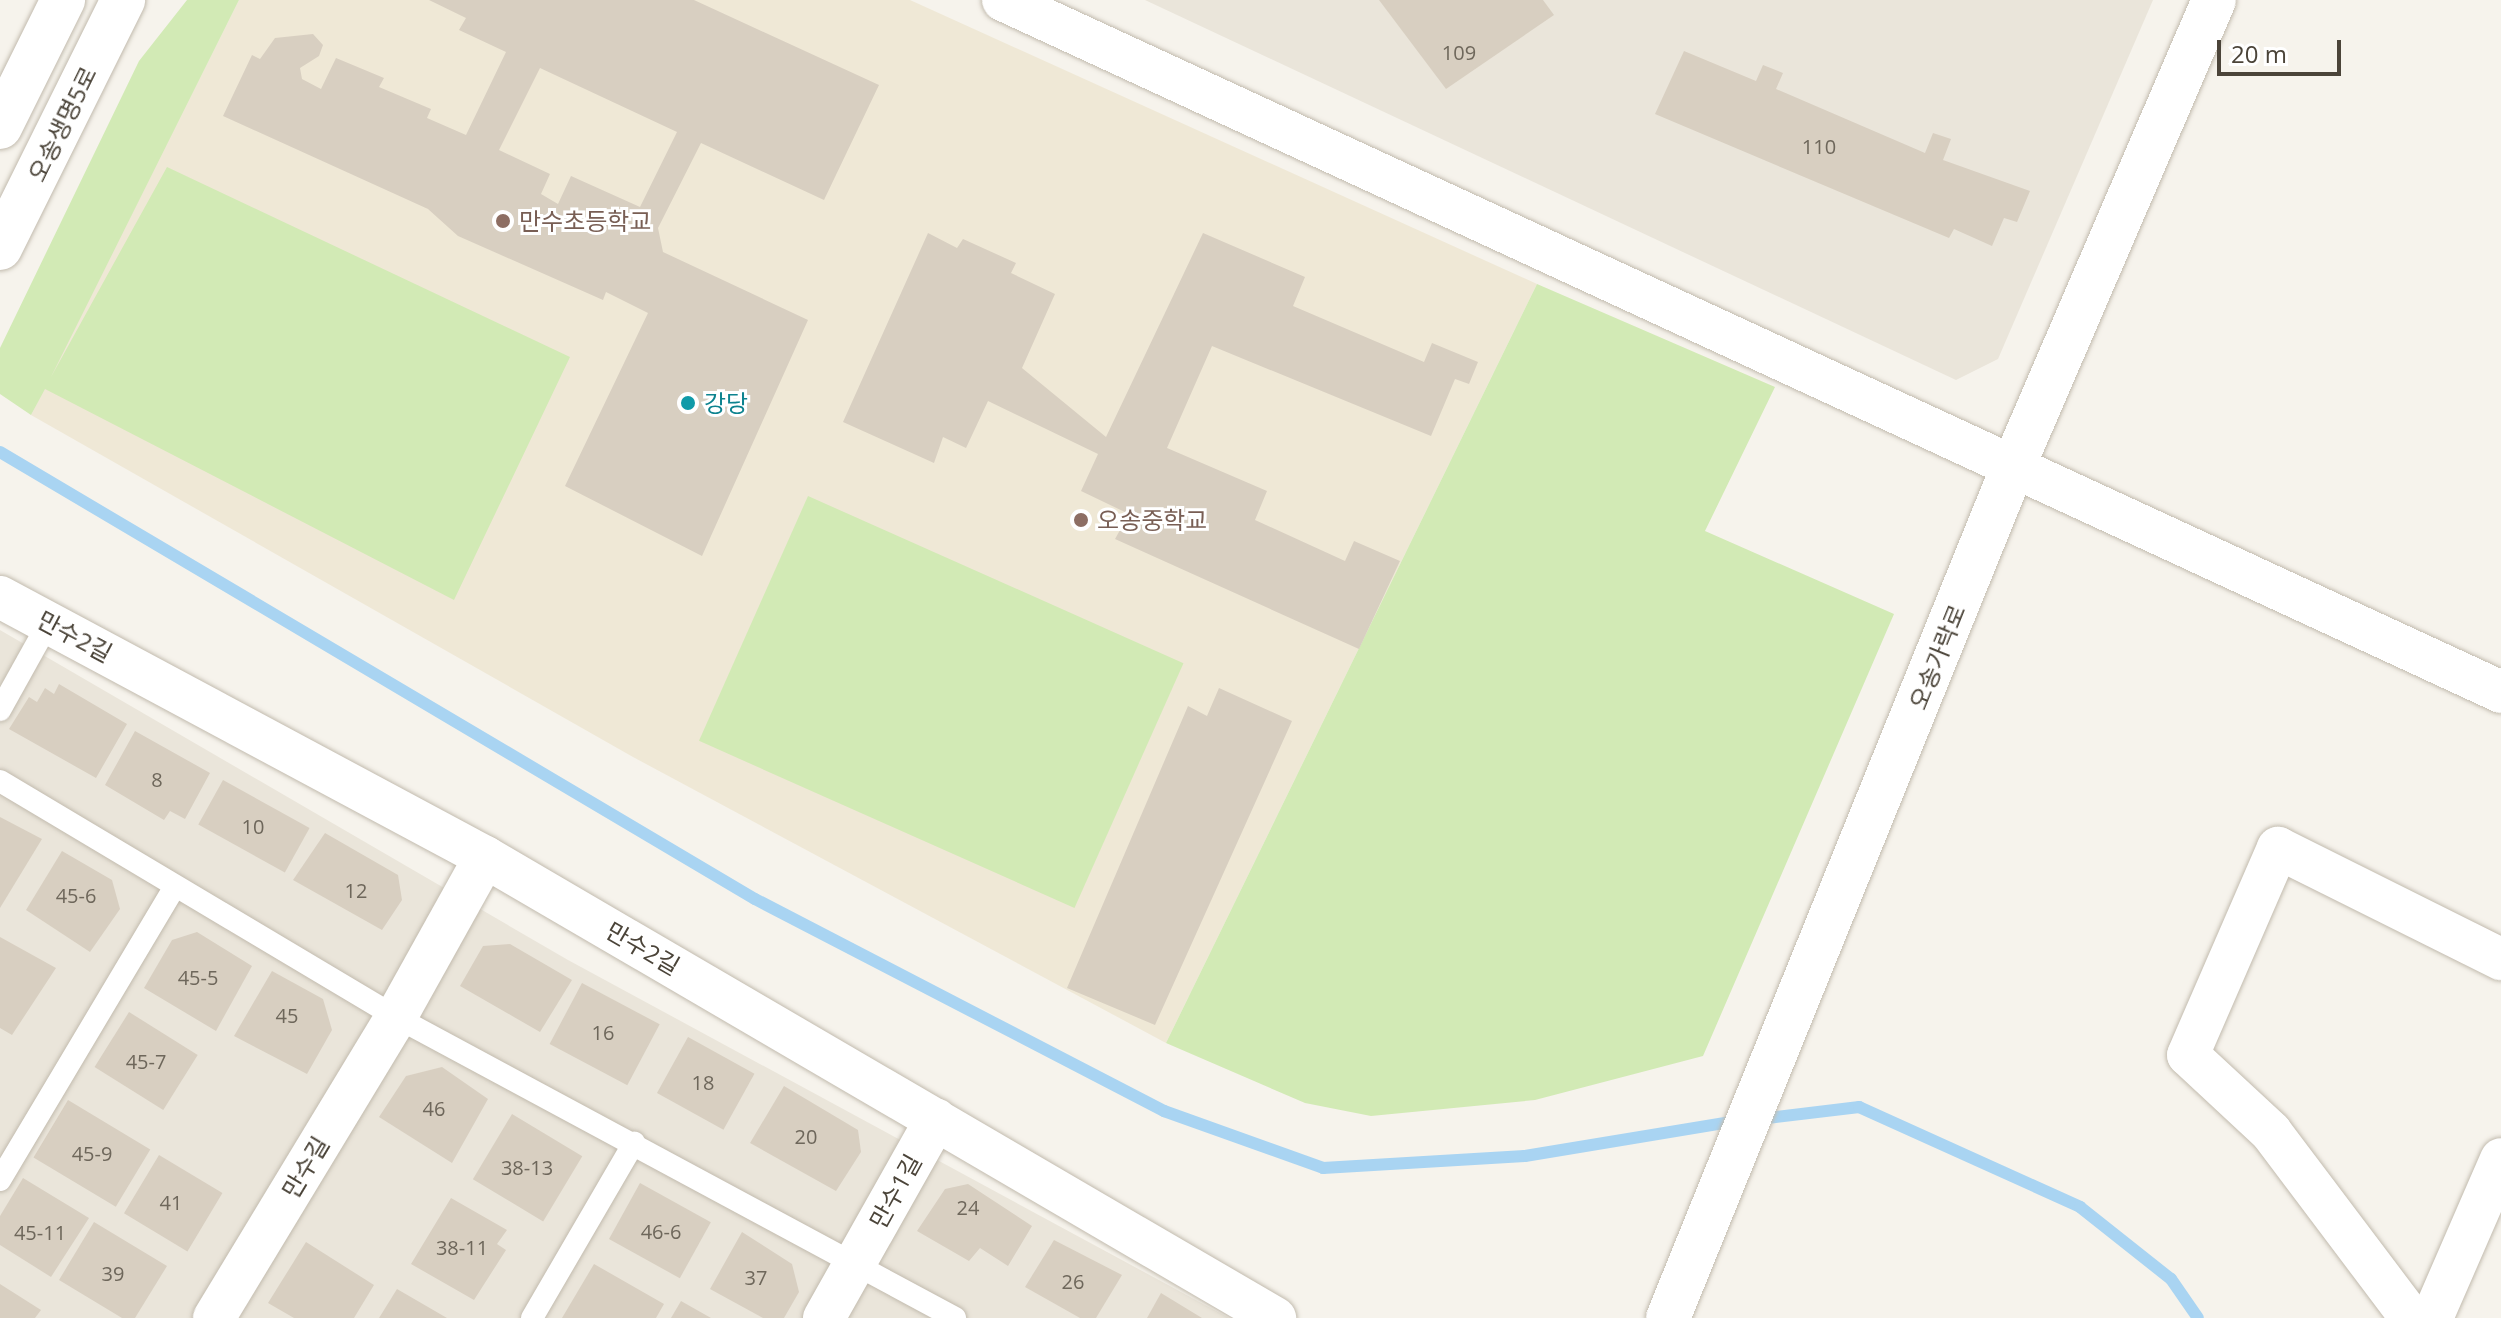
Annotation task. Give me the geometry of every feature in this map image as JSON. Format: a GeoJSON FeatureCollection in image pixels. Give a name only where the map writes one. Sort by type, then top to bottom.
{"type":"FeatureCollection","features":[{"type":"Feature","properties":{"kind":"street"},"geometry":{"type":"LineString","coordinates":[[0,127],[63,0]]}},
{"type":"Feature","properties":{"kind":"street","name":"오송생명5로"},"geometry":{"type":"LineString","coordinates":[[0,248],[123,0]]}},
{"type":"Feature","properties":{"kind":"street"},"geometry":{"type":"LineString","coordinates":[[1003,0],[2501,692]]}},
{"type":"Feature","properties":{"kind":"street","name":"오송가락로"},"geometry":{"type":"LineString","coordinates":[[1668,1318],[2013,467],[2214,0]]}},
{"type":"Feature","properties":{"kind":"street","name":"만수2길"},"geometry":{"type":"LineString","coordinates":[[0,597],[485,857],[1275,1318]]}},
{"type":"Feature","properties":{"kind":"street"},"geometry":{"type":"LineString","coordinates":[[2411,1318],[2271,1132],[2188,1055],[2278,848],[2501,959]]}},
{"type":"Feature","properties":{"kind":"street","name":"만수길"},"geometry":{"type":"LineString","coordinates":[[214,1318],[396,1017],[485,857]]}},
{"type":"Feature","properties":{"kind":"street","name":"만수1길"},"geometry":{"type":"LineString","coordinates":[[824,1318],[936,1119]]}},
{"type":"Feature","properties":{"kind":"street"},"geometry":{"type":"LineString","coordinates":[[2432,1318],[2501,1159]]}},
{"type":"Feature","properties":{"kind":"lane"},"geometry":{"type":"LineString","coordinates":[[0,710],[49,622]]}},
{"type":"Feature","properties":{"kind":"lane"},"geometry":{"type":"LineString","coordinates":[[0,781],[396,1017],[955,1318]]}},
{"type":"Feature","properties":{"kind":"lane"},"geometry":{"type":"LineString","coordinates":[[0,1180],[175,886]]}},
{"type":"Feature","properties":{"kind":"lane"},"geometry":{"type":"LineString","coordinates":[[532,1318],[634,1143]]}},
{"type":"Feature","properties":{"kind":"shaded area"},"geometry":{"type":"Polygon","coordinates":[[[239,0],[910,0],[1537,284],[1166,1043],[633,757],[31,415],[239,0]]]}},
{"type":"Feature","properties":{"kind":"shaded area"},"geometry":{"type":"Polygon","coordinates":[[[1145,0],[2153,0],[1998,359],[1956,380],[1145,0]]]}},
{"type":"Feature","properties":{"kind":"shaded area"},"geometry":{"type":"Polygon","coordinates":[[[0,630],[568,960],[1229,1318],[0,1318],[0,630]]]}},
{"type":"Feature","properties":{"kind":"green space"},"geometry":{"type":"Polygon","coordinates":[[[187,0],[239,0],[51,377],[167,167],[570,357],[454,600],[45,389],[31,415],[0,394],[0,348],[139,61],[187,0]]]}},
{"type":"Feature","properties":{"kind":"green space"},"geometry":{"type":"Polygon","coordinates":[[[1537,284],[1775,387],[1705,531],[1894,614],[1703,1056],[1535,1100],[1371,1116],[1305,1103],[1166,1043],[1537,284]]]}},
{"type":"Feature","properties":{"kind":"green space"},"geometry":{"type":"Polygon","coordinates":[[[808,496],[1183,663],[1074,908],[699,741],[808,496]]]}},
{"type":"Feature","properties":{"kind":"building"},"geometry":{"type":"Polygon","coordinates":[[[429,0],[694,0],[879,85],[824,200],[701,143],[658,228],[663,252],[808,320],[702,556],[565,486],[648,313],[606,292],[603,300],[458,236],[428,209],[223,116],[252,55],[260,59],[275,38],[313,34],[323,45],[319,56],[300,68],[302,79],[321,89],[336,58],[384,78],[379,87],[431,109],[427,118],[466,135],[506,52],[459,30],[466,18],[429,0]],[[540,68],[499,150],[550,174],[541,194],[558,204],[571,176],[640,207],[677,132],[540,68]]]}},
{"type":"Feature","properties":{"kind":"building"},"geometry":{"type":"Polygon","coordinates":[[[1379,0],[1543,0],[1554,15],[1446,89],[1379,0]]]}},
{"type":"Feature","properties":{"kind":"building"},"geometry":{"type":"Polygon","coordinates":[[[1684,51],[1756,81],[1763,65],[1783,73],[1776,89],[1925,153],[1933,133],[1951,139],[1943,160],[2030,191],[2017,222],[2004,218],[1992,246],[1954,229],[1949,238],[1655,114],[1684,51]]]}},
{"type":"Feature","properties":{"kind":"building"},"geometry":{"type":"Polygon","coordinates":[[[928,233],[957,248],[963,239],[1016,263],[1011,273],[1055,294],[1022,368],[1106,437],[1203,233],[1305,277],[1293,306],[1424,362],[1432,343],[1478,362],[1469,384],[1455,379],[1431,436],[1212,346],[1167,448],[1267,491],[1255,520],[1345,561],[1354,541],[1400,561],[1359,649],[1115,539],[1129,514],[1081,491],[1098,454],[988,401],[966,448],[943,437],[934,463],[843,422],[928,233]]]}},
{"type":"Feature","properties":{"kind":"building"},"geometry":{"type":"Polygon","coordinates":[[[59,684],[127,724],[96,778],[9,729],[29,697],[37,702],[45,688],[54,694],[59,684]]]}},
{"type":"Feature","properties":{"kind":"building"},"geometry":{"type":"Polygon","coordinates":[[[1219,688],[1292,721],[1155,1025],[1067,988],[1188,706],[1207,716],[1219,688]]]}},
{"type":"Feature","properties":{"kind":"building"},"geometry":{"type":"Polygon","coordinates":[[[135,731],[210,773],[185,819],[170,811],[164,820],[105,785],[135,731]]]}},
{"type":"Feature","properties":{"kind":"building"},"geometry":{"type":"Polygon","coordinates":[[[223,780],[310,828],[285,873],[198,825],[223,780]]]}},
{"type":"Feature","properties":{"kind":"building"},"geometry":{"type":"Polygon","coordinates":[[[0,817],[42,839],[0,908],[0,817]]]}},
{"type":"Feature","properties":{"kind":"building"},"geometry":{"type":"Polygon","coordinates":[[[325,833],[398,875],[402,900],[382,930],[293,880],[325,833]]]}},
{"type":"Feature","properties":{"kind":"building"},"geometry":{"type":"Polygon","coordinates":[[[62,851],[112,880],[120,909],[90,952],[26,910],[62,851]]]}},
{"type":"Feature","properties":{"kind":"building"},"geometry":{"type":"Polygon","coordinates":[[[197,932],[252,966],[216,1031],[144,988],[172,940],[197,932]]]}},
{"type":"Feature","properties":{"kind":"building"},"geometry":{"type":"Polygon","coordinates":[[[0,937],[56,968],[12,1035],[0,1028],[0,937]]]}},
{"type":"Feature","properties":{"kind":"building"},"geometry":{"type":"Polygon","coordinates":[[[510,944],[572,980],[540,1032],[460,986],[483,946],[510,944]]]}},
{"type":"Feature","properties":{"kind":"building"},"geometry":{"type":"Polygon","coordinates":[[[272,971],[323,999],[332,1030],[307,1074],[234,1036],[272,971]]]}},
{"type":"Feature","properties":{"kind":"building"},"geometry":{"type":"Polygon","coordinates":[[[582,983],[660,1024],[627,1085],[550,1044],[582,983]]]}},
{"type":"Feature","properties":{"kind":"building"},"geometry":{"type":"Polygon","coordinates":[[[129,1012],[198,1055],[163,1110],[95,1067],[129,1012]]]}},
{"type":"Feature","properties":{"kind":"building"},"geometry":{"type":"Polygon","coordinates":[[[688,1037],[754,1074],[723,1130],[657,1093],[688,1037]]]}},
{"type":"Feature","properties":{"kind":"building"},"geometry":{"type":"Polygon","coordinates":[[[442,1067],[488,1099],[452,1163],[379,1117],[406,1076],[442,1067]]]}},
{"type":"Feature","properties":{"kind":"building"},"geometry":{"type":"Polygon","coordinates":[[[784,1086],[858,1130],[861,1152],[836,1191],[750,1143],[784,1086]]]}},
{"type":"Feature","properties":{"kind":"building"},"geometry":{"type":"Polygon","coordinates":[[[68,1100],[150,1149],[116,1207],[33,1157],[68,1100]]]}},
{"type":"Feature","properties":{"kind":"building"},"geometry":{"type":"Polygon","coordinates":[[[512,1114],[582,1156],[543,1221],[473,1179],[512,1114]]]}},
{"type":"Feature","properties":{"kind":"building"},"geometry":{"type":"Polygon","coordinates":[[[159,1155],[222,1193],[187,1251],[124,1213],[159,1155]]]}},
{"type":"Feature","properties":{"kind":"building"},"geometry":{"type":"Polygon","coordinates":[[[23,1178],[89,1218],[51,1277],[0,1245],[0,1216],[23,1178]]]}},
{"type":"Feature","properties":{"kind":"building"},"geometry":{"type":"Polygon","coordinates":[[[640,1183],[711,1222],[680,1278],[609,1239],[640,1183]]]}},
{"type":"Feature","properties":{"kind":"building"},"geometry":{"type":"Polygon","coordinates":[[[968,1184],[1032,1226],[1008,1266],[980,1248],[969,1261],[917,1231],[945,1189],[968,1184]]]}},
{"type":"Feature","properties":{"kind":"building"},"geometry":{"type":"Polygon","coordinates":[[[451,1198],[507,1230],[497,1244],[506,1250],[474,1300],[411,1264],[451,1198]]]}},
{"type":"Feature","properties":{"kind":"building"},"geometry":{"type":"Polygon","coordinates":[[[94,1222],[167,1266],[135,1318],[122,1318],[59,1280],[94,1222]]]}},
{"type":"Feature","properties":{"kind":"building"},"geometry":{"type":"Polygon","coordinates":[[[742,1232],[792,1264],[799,1292],[784,1318],[763,1318],[710,1289],[742,1232]]]}},
{"type":"Feature","properties":{"kind":"building"},"geometry":{"type":"Polygon","coordinates":[[[1054,1240],[1122,1275],[1096,1318],[1080,1318],[1025,1287],[1054,1240]]]}},
{"type":"Feature","properties":{"kind":"building"},"geometry":{"type":"Polygon","coordinates":[[[306,1242],[374,1285],[354,1318],[294,1318],[268,1303],[306,1242]]]}},
{"type":"Feature","properties":{"kind":"building"},"geometry":{"type":"Polygon","coordinates":[[[594,1264],[664,1304],[656,1318],[562,1318],[594,1264]]]}},
{"type":"Feature","properties":{"kind":"building"},"geometry":{"type":"Polygon","coordinates":[[[0,1284],[41,1310],[35,1318],[0,1318],[0,1284]]]}},
{"type":"Feature","properties":{"kind":"building"},"geometry":{"type":"Polygon","coordinates":[[[397,1289],[447,1318],[379,1318],[397,1289]]]}},
{"type":"Feature","properties":{"kind":"building"},"geometry":{"type":"Polygon","coordinates":[[[1161,1293],[1202,1318],[1147,1318],[1161,1293]]]}},
{"type":"Feature","properties":{"kind":"building"},"geometry":{"type":"Polygon","coordinates":[[[681,1301],[711,1318],[671,1318],[681,1301]]]}},
{"type":"Feature","properties":{"kind":"waterway"},"geometry":{"type":"LineString","coordinates":[[0,452],[755,899],[1164,1111],[1323,1168],[1525,1156],[1737,1121]]}},
{"type":"Feature","properties":{"kind":"waterway"},"geometry":{"type":"LineString","coordinates":[[1760,1119],[1859,1107],[2080,1207],[2171,1279],[2198,1318]]}},
{"type":"Feature","properties":{"kind":"place","name":"만수초등학교"},"geometry":{"type":"Point","coordinates":[503,221]}},
{"type":"Feature","properties":{"kind":"place","name":"강당"},"geometry":{"type":"Point","coordinates":[688,403]}},
{"type":"Feature","properties":{"kind":"place","name":"오송중학교"},"geometry":{"type":"Point","coordinates":[1081,520]}}]}
